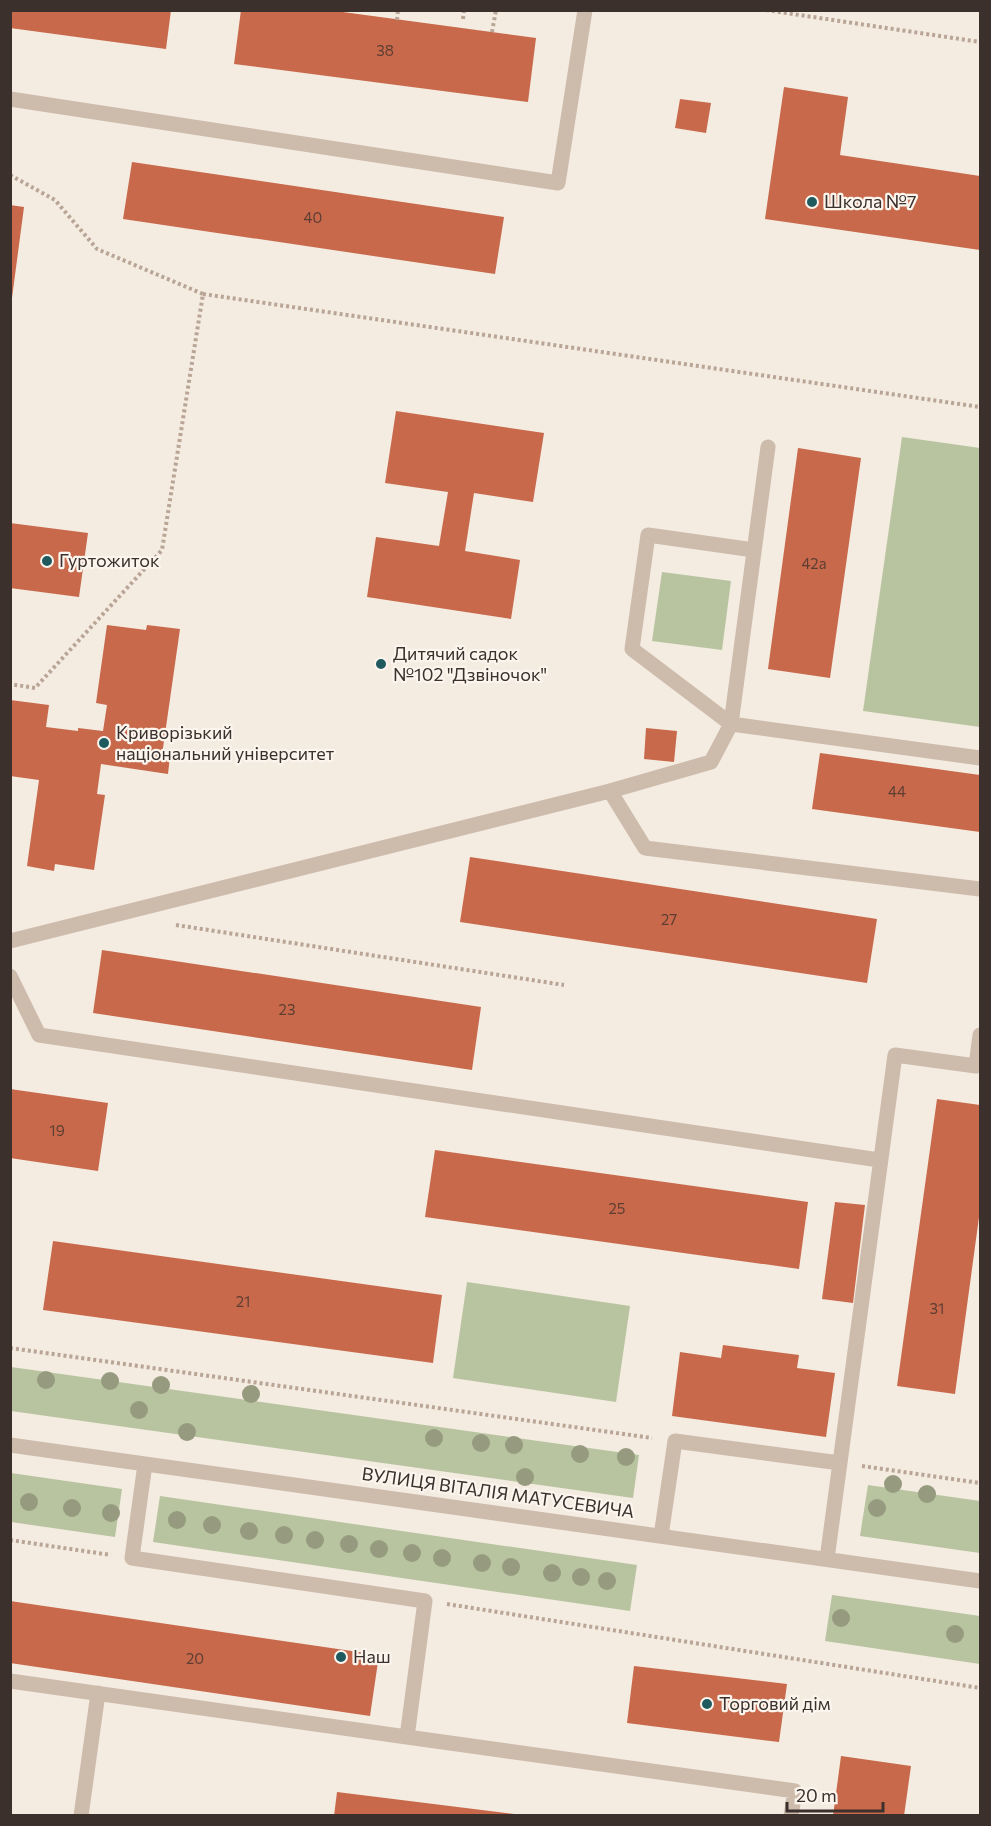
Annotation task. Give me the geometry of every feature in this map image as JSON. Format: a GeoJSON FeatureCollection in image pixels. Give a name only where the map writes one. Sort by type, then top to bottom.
{"type":"FeatureCollection","features":[{"type":"Feature","properties":{"kind":"street"},"geometry":{"type":"LineString","coordinates":[[10,99],[558,183],[585,10]]}},
{"type":"Feature","properties":{"kind":"street"},"geometry":{"type":"LineString","coordinates":[[10,940],[610,791],[711,762],[730,724],[768,447]]}},
{"type":"Feature","properties":{"kind":"street"},"geometry":{"type":"LineString","coordinates":[[754,550],[648,536],[632,649],[730,724],[981,758]]}},
{"type":"Feature","properties":{"kind":"street"},"geometry":{"type":"LineString","coordinates":[[610,791],[645,848],[981,889]]}},
{"type":"Feature","properties":{"kind":"street"},"geometry":{"type":"LineString","coordinates":[[10,976],[39,1035],[879,1160]]}},
{"type":"Feature","properties":{"kind":"street"},"geometry":{"type":"LineString","coordinates":[[827,1559],[879,1160],[895,1055],[976,1066],[981,1035]]}},
{"type":"Feature","properties":{"kind":"street"},"geometry":{"type":"LineString","coordinates":[[661,1536],[675,1441],[840,1463]]}},
{"type":"Feature","properties":{"kind":"street","name":"ВУЛИЦЯ ВІТАЛІЯ МАТУСЕВИЧА"},"geometry":{"type":"LineString","coordinates":[[10,1445],[981,1581]]}},
{"type":"Feature","properties":{"kind":"street"},"geometry":{"type":"LineString","coordinates":[[146,1464],[132,1558],[425,1601],[407,1737]]}},
{"type":"Feature","properties":{"kind":"street"},"geometry":{"type":"LineString","coordinates":[[10,1681],[795,1791],[791,1815]]}},
{"type":"Feature","properties":{"kind":"street"},"geometry":{"type":"LineString","coordinates":[[81,1815],[98,1693]]}},
{"type":"Feature","properties":{"kind":"path"},"geometry":{"type":"LineString","coordinates":[[397,20],[398,10]]}},
{"type":"Feature","properties":{"kind":"path"},"geometry":{"type":"LineString","coordinates":[[463,19],[464,10]]}},
{"type":"Feature","properties":{"kind":"path"},"geometry":{"type":"LineString","coordinates":[[492,32],[496,10]]}},
{"type":"Feature","properties":{"kind":"path"},"geometry":{"type":"LineString","coordinates":[[766,10],[981,42]]}},
{"type":"Feature","properties":{"kind":"path"},"geometry":{"type":"LineString","coordinates":[[10,175],[55,200],[97,249],[202,294],[981,407]]}},
{"type":"Feature","properties":{"kind":"path"},"geometry":{"type":"LineString","coordinates":[[10,684],[34,688],[162,550],[202,294]]}},
{"type":"Feature","properties":{"kind":"path"},"geometry":{"type":"LineString","coordinates":[[170,924],[564,985]]}},
{"type":"Feature","properties":{"kind":"path"},"geometry":{"type":"LineString","coordinates":[[10,1348],[675,1441]]}},
{"type":"Feature","properties":{"kind":"path"},"geometry":{"type":"LineString","coordinates":[[840,1463],[981,1483]]}},
{"type":"Feature","properties":{"kind":"path"},"geometry":{"type":"LineString","coordinates":[[10,1540],[132,1558]]}},
{"type":"Feature","properties":{"kind":"path"},"geometry":{"type":"LineString","coordinates":[[425,1601],[981,1688]]}},
{"type":"Feature","properties":{"kind":"green space"},"geometry":{"type":"Polygon","coordinates":[[[902,437],[980,448],[980,727],[863,711],[902,437]]]}},
{"type":"Feature","properties":{"kind":"green space"},"geometry":{"type":"Polygon","coordinates":[[[662,572],[731,581],[722,650],[652,641],[662,572]]]}},
{"type":"Feature","properties":{"kind":"green space"},"geometry":{"type":"Polygon","coordinates":[[[467,1282],[630,1306],[616,1402],[453,1378],[467,1282]]]}},
{"type":"Feature","properties":{"kind":"green space"},"geometry":{"type":"Polygon","coordinates":[[[11,1367],[639,1455],[633,1498],[11,1411],[11,1367]]]}},
{"type":"Feature","properties":{"kind":"green space"},"geometry":{"type":"Polygon","coordinates":[[[11,1473],[122,1489],[115,1537],[11,1522],[11,1473]]]}},
{"type":"Feature","properties":{"kind":"green space"},"geometry":{"type":"Polygon","coordinates":[[[868,1485],[980,1501],[980,1553],[860,1536],[868,1485]]]}},
{"type":"Feature","properties":{"kind":"green space"},"geometry":{"type":"Polygon","coordinates":[[[160,1496],[637,1565],[630,1611],[153,1542],[160,1496]]]}},
{"type":"Feature","properties":{"kind":"green space"},"geometry":{"type":"Polygon","coordinates":[[[832,1595],[980,1616],[980,1664],[825,1641],[832,1595]]]}},
{"type":"Feature","properties":{"kind":"building"},"geometry":{"type":"Polygon","coordinates":[[[10,10],[171,10],[166,49],[10,28],[10,10]]]}},
{"type":"Feature","properties":{"kind":"building"},"geometry":{"type":"Polygon","coordinates":[[[241,10],[328,10],[536,38],[528,102],[234,64],[241,10]]]}},
{"type":"Feature","properties":{"kind":"building"},"geometry":{"type":"Polygon","coordinates":[[[784,87],[848,97],[840,155],[980,176],[980,250],[765,219],[784,87]]]}},
{"type":"Feature","properties":{"kind":"building"},"geometry":{"type":"Polygon","coordinates":[[[680,99],[711,103],[706,133],[675,128],[680,99]]]}},
{"type":"Feature","properties":{"kind":"building"},"geometry":{"type":"Polygon","coordinates":[[[132,162],[504,217],[495,274],[123,219],[132,162]]]}},
{"type":"Feature","properties":{"kind":"building"},"geometry":{"type":"Polygon","coordinates":[[[10,205],[24,207],[12,298],[10,298],[10,205]]]}},
{"type":"Feature","properties":{"kind":"building"},"geometry":{"type":"Polygon","coordinates":[[[396,411],[544,433],[533,502],[474,493],[465,551],[520,560],[511,619],[367,597],[376,537],[439,546],[448,492],[385,483],[396,411]]]}},
{"type":"Feature","properties":{"kind":"building"},"geometry":{"type":"Polygon","coordinates":[[[798,448],[861,458],[830,678],[768,669],[798,448]]]}},
{"type":"Feature","properties":{"kind":"building","name":"Гуртожиток"},"geometry":{"type":"Polygon","coordinates":[[[10,523],[88,533],[79,597],[10,588],[10,523]]]}},
{"type":"Feature","properties":{"kind":"building","name":"Криворізький національний університет"},"geometry":{"type":"Polygon","coordinates":[[[107,625],[146,630],[147,625],[180,629],[162,755],[170,756],[168,774],[101,764],[97,794],[105,795],[94,870],[55,864],[54,871],[27,866],[39,780],[10,776],[10,700],[49,705],[46,727],[103,731],[107,705],[96,703],[107,625]]]}},
{"type":"Feature","properties":{"kind":"building"},"geometry":{"type":"Polygon","coordinates":[[[646,728],[677,731],[674,762],[644,759],[646,728]]]}},
{"type":"Feature","properties":{"kind":"building"},"geometry":{"type":"Polygon","coordinates":[[[820,753],[980,775],[980,832],[812,809],[820,753]]]}},
{"type":"Feature","properties":{"kind":"building"},"geometry":{"type":"Polygon","coordinates":[[[470,857],[877,919],[867,983],[460,922],[470,857]]]}},
{"type":"Feature","properties":{"kind":"building"},"geometry":{"type":"Polygon","coordinates":[[[102,950],[481,1007],[472,1070],[93,1013],[102,950]]]}},
{"type":"Feature","properties":{"kind":"building"},"geometry":{"type":"Polygon","coordinates":[[[10,1089],[108,1103],[98,1171],[10,1158],[10,1089]]]}},
{"type":"Feature","properties":{"kind":"building"},"geometry":{"type":"Polygon","coordinates":[[[937,1099],[980,1105],[980,1210],[955,1394],[897,1386],[937,1099]]]}},
{"type":"Feature","properties":{"kind":"building"},"geometry":{"type":"Polygon","coordinates":[[[435,1150],[808,1202],[799,1269],[425,1217],[435,1150]]]}},
{"type":"Feature","properties":{"kind":"building"},"geometry":{"type":"Polygon","coordinates":[[[835,1202],[865,1205],[853,1303],[822,1299],[835,1202]]]}},
{"type":"Feature","properties":{"kind":"building"},"geometry":{"type":"Polygon","coordinates":[[[53,1241],[442,1295],[433,1363],[43,1310],[53,1241]]]}},
{"type":"Feature","properties":{"kind":"building"},"geometry":{"type":"Polygon","coordinates":[[[723,1345],[799,1355],[797,1368],[835,1373],[826,1437],[672,1416],[680,1352],[721,1358],[723,1345]]]}},
{"type":"Feature","properties":{"kind":"building"},"geometry":{"type":"Polygon","coordinates":[[[10,1601],[379,1655],[370,1716],[10,1663],[10,1601]]]}},
{"type":"Feature","properties":{"kind":"building","name":"Торговий дім"},"geometry":{"type":"Polygon","coordinates":[[[634,1666],[787,1684],[779,1742],[627,1723],[634,1666]]]}},
{"type":"Feature","properties":{"kind":"building"},"geometry":{"type":"Polygon","coordinates":[[[841,1756],[911,1766],[904,1816],[833,1816],[841,1756]]]}},
{"type":"Feature","properties":{"kind":"building"},"geometry":{"type":"Polygon","coordinates":[[[337,1792],[514,1814],[514,1816],[334,1816],[337,1792]]]}},
{"type":"Feature","properties":{"kind":"place","name":"Школа №7"},"geometry":{"type":"Point","coordinates":[812,202]}},
{"type":"Feature","properties":{"kind":"place","name":"Гуртожиток"},"geometry":{"type":"Point","coordinates":[47,561]}},
{"type":"Feature","properties":{"kind":"place","name":"Дитячий садок №102 \"Дзвіночок\""},"geometry":{"type":"Point","coordinates":[381,664]}},
{"type":"Feature","properties":{"kind":"place","name":"Криворізький національний університет"},"geometry":{"type":"Point","coordinates":[104,743]}},
{"type":"Feature","properties":{"kind":"place","name":"Наш"},"geometry":{"type":"Point","coordinates":[341,1657]}},
{"type":"Feature","properties":{"kind":"place","name":"Торговий дім"},"geometry":{"type":"Point","coordinates":[707,1704]}}]}
